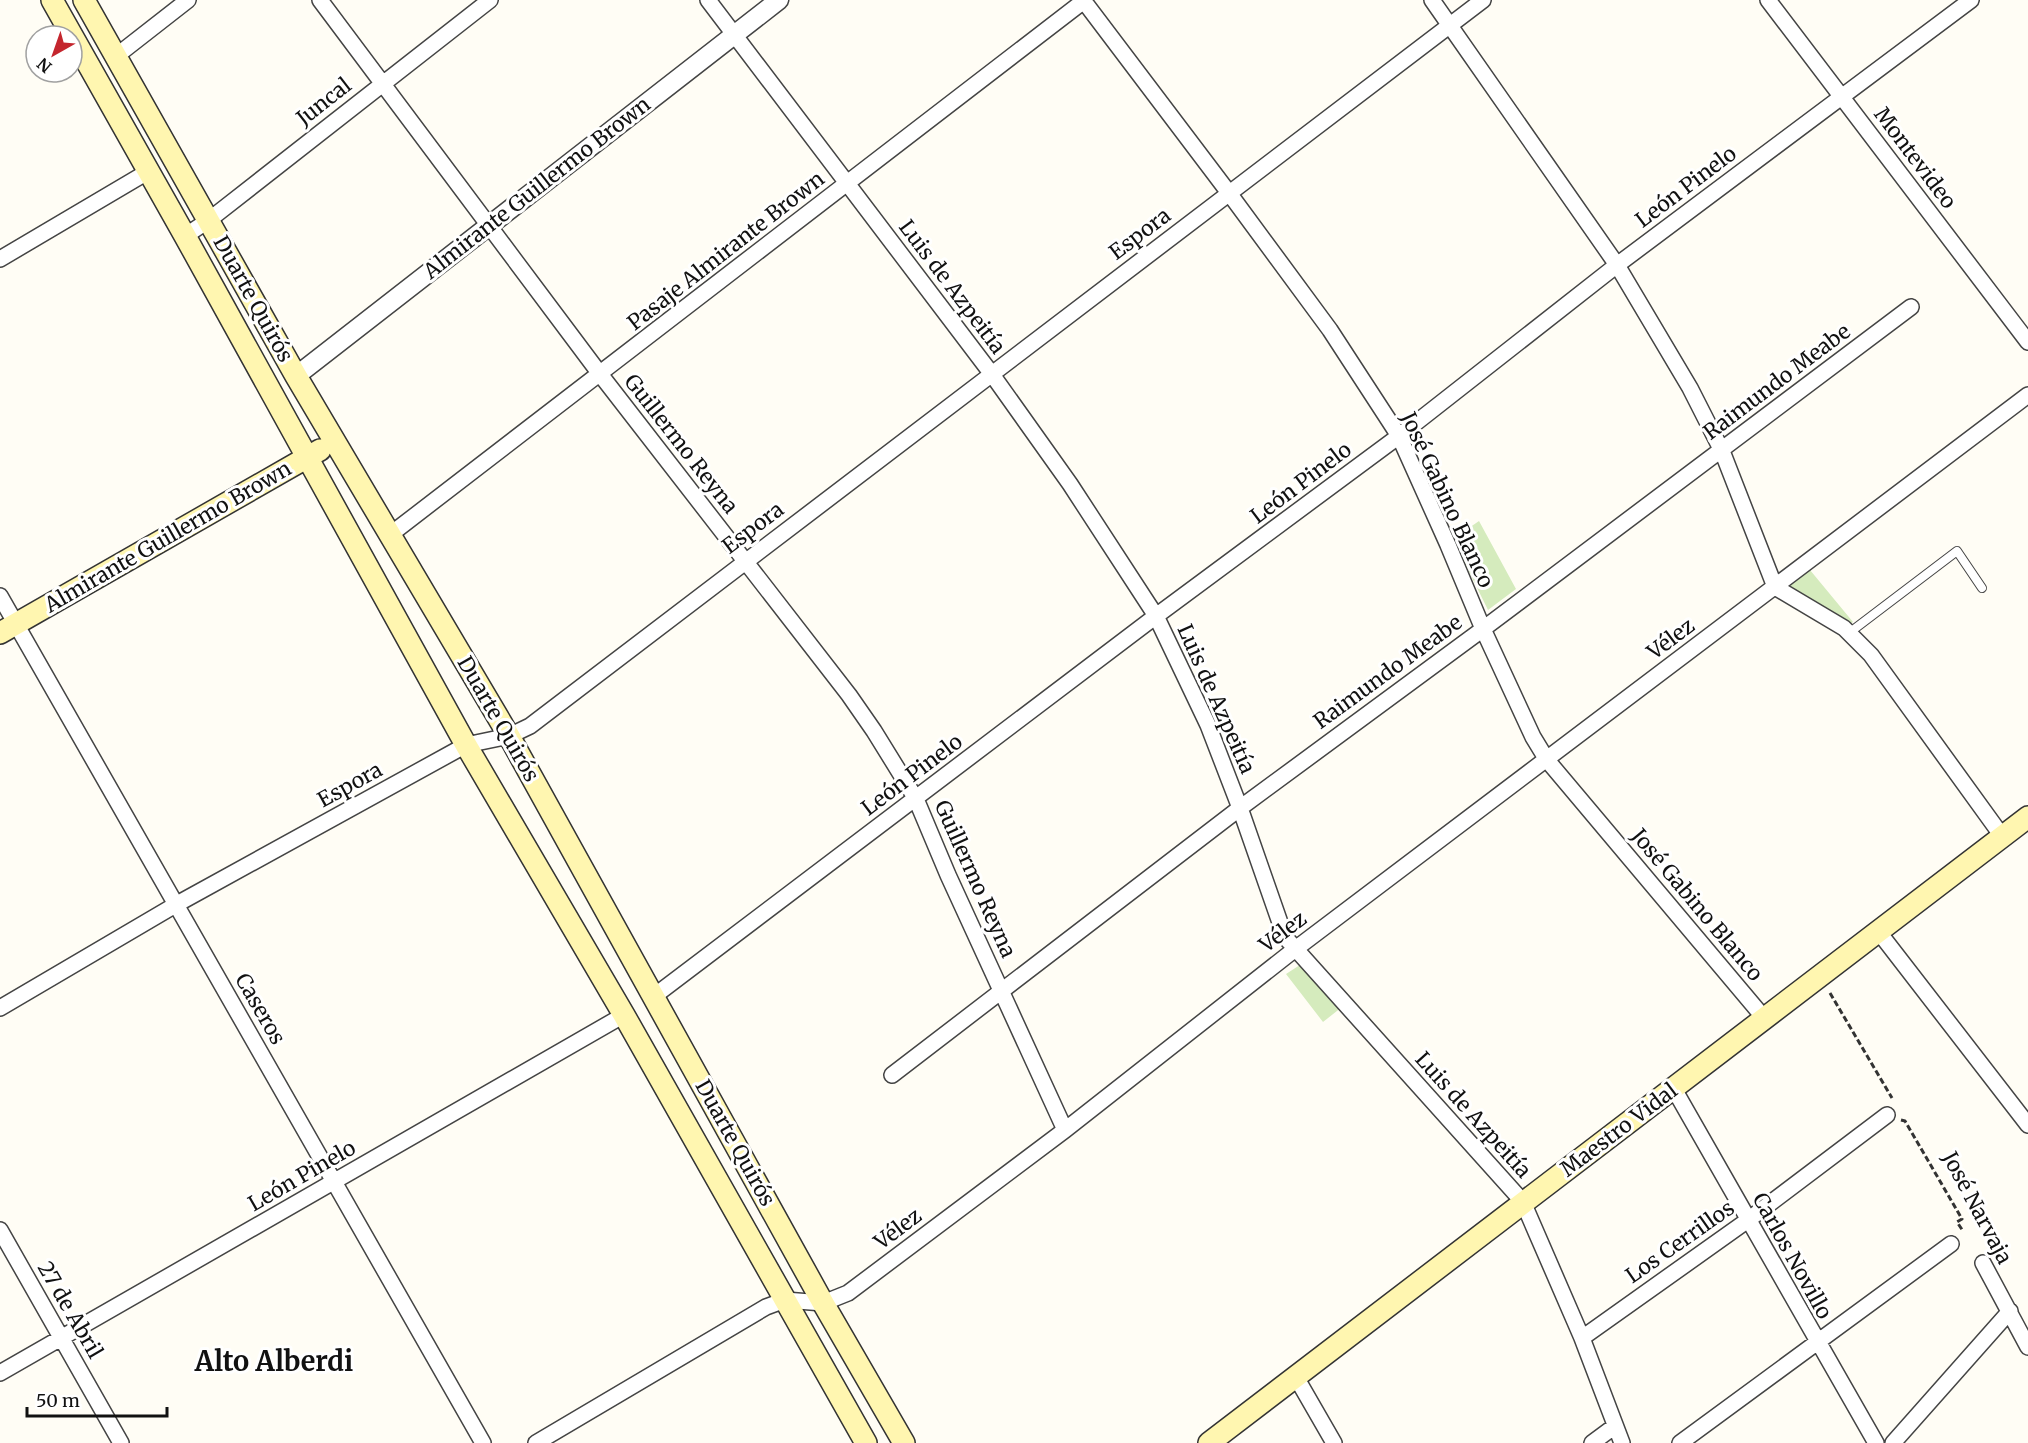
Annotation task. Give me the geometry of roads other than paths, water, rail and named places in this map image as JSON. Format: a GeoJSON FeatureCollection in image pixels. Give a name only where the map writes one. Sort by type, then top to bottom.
{"type":"FeatureCollection","features":[{"type":"Feature","properties":{"kind":"main road","name":"Duarte Quirós"},"geometry":{"type":"LineString","coordinates":[[52,0],[466,745],[624,1015],[867,1443]]}},
{"type":"Feature","properties":{"kind":"main road","name":"Duarte Quirós"},"geometry":{"type":"LineString","coordinates":[[84,0],[296,376],[392,534],[509,736],[823,1303],[904,1443]]}},
{"type":"Feature","properties":{"kind":"main road","name":"Almirante Guillermo Brown"},"geometry":{"type":"LineString","coordinates":[[8,628],[336,442]]}},
{"type":"Feature","properties":{"kind":"main road","name":"Maestro Vidal"},"geometry":{"type":"LineString","coordinates":[[1209,1443],[2028,817]]}},
{"type":"Feature","properties":{"kind":"street"},"geometry":{"type":"LineString","coordinates":[[115,57],[188,0]]}},
{"type":"Feature","properties":{"kind":"street","name":"Guillermo Reyna"},"geometry":{"type":"LineString","coordinates":[[320,0],[600,374],[874,731],[916,799],[1065,1130]]}},
{"type":"Feature","properties":{"kind":"street","name":"Juncal"},"geometry":{"type":"LineString","coordinates":[[185,236],[209,220],[490,0]]}},
{"type":"Feature","properties":{"kind":"street","name":"Luis de Azpeitía"},"geometry":{"type":"LineString","coordinates":[[708,0],[991,374],[1070,484],[1156,616],[1208,725],[1240,808],[1281,928],[1294,950],[1523,1202],[1581,1338],[1622,1443]]}},
{"type":"Feature","properties":{"kind":"street","name":"Almirante Guillermo Brown"},"geometry":{"type":"LineString","coordinates":[[296,376],[779,0]]}},
{"type":"Feature","properties":{"kind":"street","name":"Pasaje Almirante Brown"},"geometry":{"type":"LineString","coordinates":[[392,534],[1084,0]]}},
{"type":"Feature","properties":{"kind":"street","name":"José Gabino Blanco"},"geometry":{"type":"LineString","coordinates":[[1084,0],[1330,330],[1399,436],[1483,629],[1533,737],[1547,760],[1765,1019]]}},
{"type":"Feature","properties":{"kind":"street"},"geometry":{"type":"LineString","coordinates":[[1432,0],[1617,265],[1690,388],[1722,451],[1775,587],[1849,633],[1871,655],[2002,836]]}},
{"type":"Feature","properties":{"kind":"street","name":"Espora"},"geometry":{"type":"LineString","coordinates":[[0,1008],[177,904],[466,745],[509,736],[530,726],[1483,0]]}},
{"type":"Feature","properties":{"kind":"street","name":"Montevideo"},"geometry":{"type":"LineString","coordinates":[[1768,0],[2028,342]]}},
{"type":"Feature","properties":{"kind":"street","name":"León Pinelo"},"geometry":{"type":"LineString","coordinates":[[653,996],[1156,616],[1399,436],[1617,265],[1971,0]]}},
{"type":"Feature","properties":{"kind":"street"},"geometry":{"type":"LineString","coordinates":[[0,259],[149,171]]}},
{"type":"Feature","properties":{"kind":"street","name":"Raimundo Meabe"},"geometry":{"type":"LineString","coordinates":[[892,1075],[1240,808],[1722,451],[1911,307]]}},
{"type":"Feature","properties":{"kind":"street","name":"Vélez"},"geometry":{"type":"LineString","coordinates":[[536,1443],[766,1307],[785,1300],[823,1303],[848,1293],[1065,1130],[1294,950],[2028,395]]}},
{"type":"Feature","properties":{"kind":"street","name":"Caseros"},"geometry":{"type":"LineString","coordinates":[[0,596],[8,628],[177,904],[483,1443]]}},
{"type":"Feature","properties":{"kind":"street"},"geometry":{"type":"LineString","coordinates":[[1878,931],[2028,1125]]}},
{"type":"Feature","properties":{"kind":"street","name":"León Pinelo"},"geometry":{"type":"LineString","coordinates":[[0,1373],[624,1015]]}},
{"type":"Feature","properties":{"kind":"street","name":"Carlos Novillo"},"geometry":{"type":"LineString","coordinates":[[1674,1089],[1876,1443]]}},
{"type":"Feature","properties":{"kind":"street","name":"Los Cerrillos"},"geometry":{"type":"LineString","coordinates":[[1581,1338],[1748,1220],[1887,1115]]}},
{"type":"Feature","properties":{"kind":"street","name":"27 de Abril"},"geometry":{"type":"LineString","coordinates":[[0,1230],[120,1443]]}},
{"type":"Feature","properties":{"kind":"street"},"geometry":{"type":"LineString","coordinates":[[1680,1443],[1951,1244]]}},
{"type":"Feature","properties":{"kind":"street","name":"José Narvaja"},"geometry":{"type":"LineString","coordinates":[[1983,1263],[2028,1347]]}},
{"type":"Feature","properties":{"kind":"street"},"geometry":{"type":"LineString","coordinates":[[1893,1443],[2010,1311]]}},
{"type":"Feature","properties":{"kind":"street"},"geometry":{"type":"LineString","coordinates":[[1296,1377],[1334,1443]]}},
{"type":"Feature","properties":{"kind":"street"},"geometry":{"type":"LineString","coordinates":[[1592,1443],[1615,1426]]}},
{"type":"Feature","properties":{"kind":"lane"},"geometry":{"type":"LineString","coordinates":[[1849,633],[1957,551],[1982,588]]}},
{"type":"Feature","properties":{"kind":"district","name":"Alto Alberdi"},"geometry":{"type":"Point","coordinates":[274,1362]}}]}
